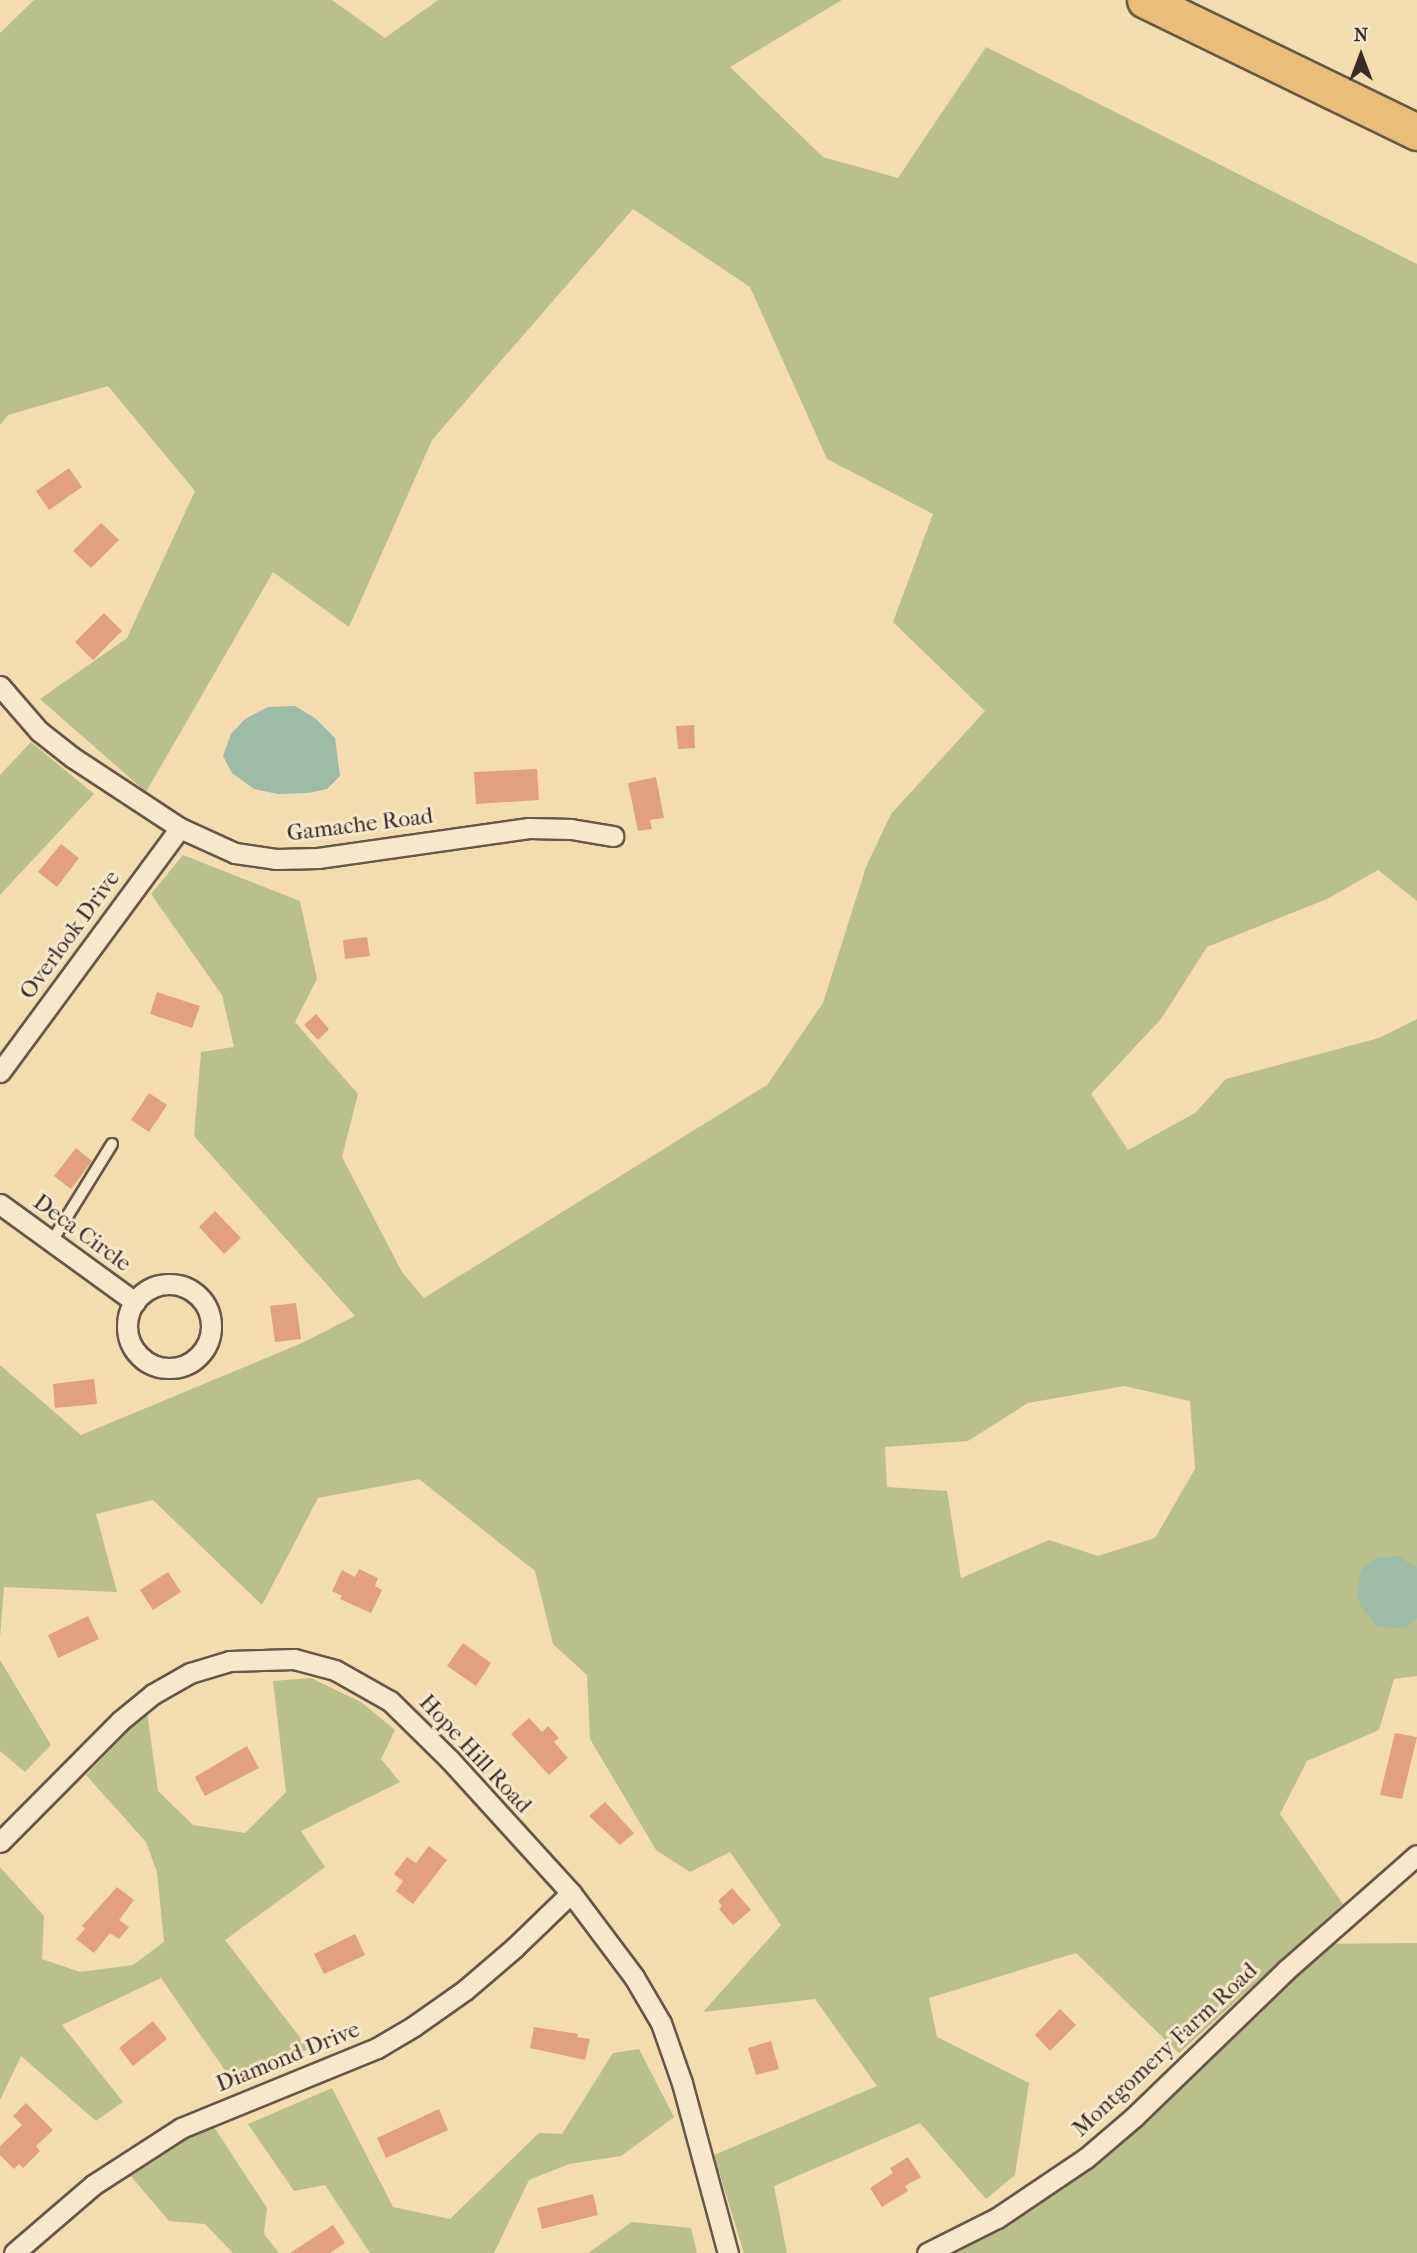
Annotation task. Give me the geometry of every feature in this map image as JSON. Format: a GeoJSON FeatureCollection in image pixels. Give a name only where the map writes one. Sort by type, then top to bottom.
{"type":"FeatureCollection","features":[{"type":"Feature","properties":{"kind":"highway"},"geometry":{"type":"LineString","coordinates":[[1145,0],[1417,132]]}},
{"type":"Feature","properties":{"kind":"street","name":"Gamache Road"},"geometry":{"type":"LineString","coordinates":[[0,686],[39,731],[72,757],[180,828],[235,853],[276,859],[318,858],[529,828],[570,829],[613,836]]}},
{"type":"Feature","properties":{"kind":"street","name":"Overlook Drive"},"geometry":{"type":"LineString","coordinates":[[0,1072],[180,828]]}},
{"type":"Feature","properties":{"kind":"street","name":"Deca Circle"},"geometry":{"type":"LineString","coordinates":[[0,1203],[135,1302]]}},
{"type":"Feature","properties":{"kind":"street","name":"Deca Circle"},"geometry":{"type":"LineString","coordinates":[[162,1285],[179,1286],[193,1293],[205,1305],[210,1320],[209,1336],[202,1351],[190,1362],[175,1367],[159,1367],[144,1360],[133,1348],[127,1332],[128,1317],[135,1302],[147,1291],[162,1285]]}},
{"type":"Feature","properties":{"kind":"street","name":"Hope Hill Road"},"geometry":{"type":"LineString","coordinates":[[0,1842],[120,1721],[153,1694],[190,1673],[230,1661],[273,1658],[335,1670],[390,1701],[450,1760],[570,1893],[634,1977],[661,2023],[682,2083],[728,2253]]}},
{"type":"Feature","properties":{"kind":"street","name":"Montgomery Farm Road"},"geometry":{"type":"LineString","coordinates":[[927,2253],[997,2218],[1086,2158],[1134,2117],[1286,1970],[1417,1856]]}},
{"type":"Feature","properties":{"kind":"street","name":"Diamond Drive"},"geometry":{"type":"LineString","coordinates":[[14,2253],[93,2185],[181,2128],[377,2048],[414,2026],[465,1990],[514,1948],[570,1893]]}},
{"type":"Feature","properties":{"kind":"lane"},"geometry":{"type":"LineString","coordinates":[[52,1241],[112,1144]]}},
{"type":"Feature","properties":{"kind":"green space"},"geometry":{"type":"Polygon","coordinates":[[[34,0],[332,0],[385,38],[438,0],[842,0],[730,67],[823,157],[898,178],[986,47],[1417,264],[1417,901],[1378,870],[1327,899],[1207,947],[1161,1019],[1091,1094],[1128,1150],[1195,1113],[1226,1079],[1379,1038],[1417,1019],[1417,1676],[1394,1679],[1379,1730],[1307,1761],[1280,1814],[1343,1904],[1179,2053],[1076,1953],[929,1998],[937,2037],[1029,2083],[1015,2175],[986,2199],[920,2123],[774,2186],[787,2253],[744,2253],[714,2155],[877,2086],[815,1999],[703,2012],[781,1925],[730,1852],[690,1872],[656,1850],[590,1739],[587,1675],[553,1644],[535,1571],[419,1479],[318,1498],[262,1605],[153,1500],[96,1514],[117,1592],[4,1587],[0,1638],[0,1365],[81,1435],[302,1343],[355,1316],[194,1136],[201,1052],[234,1047],[222,995],[151,894],[183,855],[300,901],[317,979],[295,1022],[358,1094],[342,1157],[402,1272],[424,1298],[767,1085],[823,1003],[866,867],[891,814],[985,711],[893,622],[933,514],[827,459],[750,287],[633,209],[432,440],[349,627],[273,572],[146,792],[40,699],[127,638],[195,491],[108,386],[8,415],[0,425],[0,33],[34,0]],[[1124,1386],[1028,1403],[968,1441],[885,1447],[887,1487],[947,1491],[961,1578],[1049,1540],[1098,1556],[1155,1538],[1195,1469],[1190,1401],[1124,1386]]]}},
{"type":"Feature","properties":{"kind":"green space"},"geometry":{"type":"Polygon","coordinates":[[[31,742],[94,794],[0,895],[0,775],[31,742]]]}},
{"type":"Feature","properties":{"kind":"green space"},"geometry":{"type":"Polygon","coordinates":[[[0,1660],[51,1745],[25,1772],[0,1751],[0,1660]]]}},
{"type":"Feature","properties":{"kind":"green space"},"geometry":{"type":"Polygon","coordinates":[[[311,1678],[361,1702],[395,1730],[381,1759],[400,1782],[301,1831],[325,1867],[225,1940],[309,2049],[233,2082],[161,1978],[62,2025],[123,2102],[96,2121],[21,2056],[0,2100],[0,1867],[44,1916],[42,1959],[80,1972],[133,1965],[164,1942],[157,1872],[146,1842],[86,1775],[147,1712],[158,1791],[193,1825],[245,1833],[286,1792],[273,1681],[311,1678]]]}},
{"type":"Feature","properties":{"kind":"green space"},"geometry":{"type":"Polygon","coordinates":[[[1417,1943],[1417,2253],[927,2253],[1033,2197],[1314,1944],[1417,1943]]]}},
{"type":"Feature","properties":{"kind":"green space"},"geometry":{"type":"Polygon","coordinates":[[[639,2049],[674,2117],[621,2156],[569,2164],[529,2180],[494,2253],[370,2253],[325,2185],[294,2191],[248,2124],[332,2088],[393,2207],[450,2219],[539,2133],[562,2134],[613,2053],[639,2049]]]}},
{"type":"Feature","properties":{"kind":"green space"},"geometry":{"type":"Polygon","coordinates":[[[212,2124],[267,2208],[264,2234],[279,2253],[233,2253],[205,2224],[169,2221],[129,2174],[212,2124]]]}},
{"type":"Feature","properties":{"kind":"green space"},"geometry":{"type":"Polygon","coordinates":[[[632,2222],[691,2228],[697,2253],[588,2253],[632,2222]]]}},
{"type":"Feature","properties":{"kind":"shaded area"},"geometry":{"type":"Polygon","coordinates":[[[295,706],[315,718],[335,738],[340,776],[327,789],[308,793],[278,794],[254,789],[232,773],[223,756],[231,734],[245,719],[268,707],[295,706]]]}},
{"type":"Feature","properties":{"kind":"shaded area"},"geometry":{"type":"Polygon","coordinates":[[[1398,1556],[1417,1568],[1417,1618],[1405,1628],[1378,1627],[1360,1606],[1357,1589],[1362,1569],[1377,1558],[1398,1556]]]}},
{"type":"Feature","properties":{"kind":"building"},"geometry":{"type":"Polygon","coordinates":[[[69,468],[82,487],[49,510],[36,491],[69,468]]]}},
{"type":"Feature","properties":{"kind":"building"},"geometry":{"type":"Polygon","coordinates":[[[101,523],[119,540],[91,568],[73,551],[101,523]]]}},
{"type":"Feature","properties":{"kind":"building"},"geometry":{"type":"Polygon","coordinates":[[[104,613],[122,631],[93,660],[75,642],[104,613]]]}},
{"type":"Feature","properties":{"kind":"building"},"geometry":{"type":"Polygon","coordinates":[[[694,725],[695,748],[678,749],[676,726],[694,725]]]}},
{"type":"Feature","properties":{"kind":"building"},"geometry":{"type":"Polygon","coordinates":[[[537,769],[539,800],[476,804],[474,772],[537,769]]]}},
{"type":"Feature","properties":{"kind":"building"},"geometry":{"type":"Polygon","coordinates":[[[656,777],[664,818],[650,820],[652,829],[638,831],[628,783],[656,777]]]}},
{"type":"Feature","properties":{"kind":"building"},"geometry":{"type":"Polygon","coordinates":[[[61,844],[79,858],[57,887],[38,872],[61,844]]]}},
{"type":"Feature","properties":{"kind":"building"},"geometry":{"type":"Polygon","coordinates":[[[367,937],[370,956],[345,959],[343,940],[367,937]]]}},
{"type":"Feature","properties":{"kind":"building"},"geometry":{"type":"Polygon","coordinates":[[[157,992],[200,1006],[192,1028],[150,1014],[157,992]]]}},
{"type":"Feature","properties":{"kind":"building"},"geometry":{"type":"Polygon","coordinates":[[[316,1014],[329,1029],[318,1040],[304,1025],[316,1014]]]}},
{"type":"Feature","properties":{"kind":"building"},"geometry":{"type":"Polygon","coordinates":[[[149,1093],[167,1105],[149,1132],[131,1120],[149,1093]]]}},
{"type":"Feature","properties":{"kind":"building"},"geometry":{"type":"Polygon","coordinates":[[[76,1148],[92,1161],[71,1189],[54,1176],[76,1148]]]}},
{"type":"Feature","properties":{"kind":"building"},"geometry":{"type":"Polygon","coordinates":[[[215,1211],[241,1238],[224,1254],[199,1227],[215,1211]]]}},
{"type":"Feature","properties":{"kind":"building"},"geometry":{"type":"Polygon","coordinates":[[[296,1303],[301,1339],[275,1342],[270,1306],[296,1303]]]}},
{"type":"Feature","properties":{"kind":"building"},"geometry":{"type":"Polygon","coordinates":[[[94,1379],[97,1404],[55,1408],[53,1384],[94,1379]]]}},
{"type":"Feature","properties":{"kind":"building"},"geometry":{"type":"Polygon","coordinates":[[[359,1569],[378,1578],[375,1586],[382,1590],[371,1613],[340,1599],[342,1596],[332,1591],[342,1570],[355,1577],[359,1569]]]}},
{"type":"Feature","properties":{"kind":"building"},"geometry":{"type":"Polygon","coordinates":[[[168,1572],[181,1592],[153,1610],[140,1590],[168,1572]]]}},
{"type":"Feature","properties":{"kind":"building"},"geometry":{"type":"Polygon","coordinates":[[[88,1616],[99,1639],[58,1658],[48,1635],[88,1616]]]}},
{"type":"Feature","properties":{"kind":"building"},"geometry":{"type":"Polygon","coordinates":[[[463,1643],[491,1663],[476,1686],[447,1666],[463,1643]]]}},
{"type":"Feature","properties":{"kind":"building"},"geometry":{"type":"Polygon","coordinates":[[[529,1718],[542,1732],[548,1726],[559,1738],[554,1742],[568,1758],[549,1775],[511,1734],[529,1718]]]}},
{"type":"Feature","properties":{"kind":"building"},"geometry":{"type":"Polygon","coordinates":[[[1395,1733],[1417,1737],[1402,1799],[1380,1795],[1395,1733]]]}},
{"type":"Feature","properties":{"kind":"building"},"geometry":{"type":"Polygon","coordinates":[[[247,1746],[259,1768],[205,1796],[195,1777],[247,1746]]]}},
{"type":"Feature","properties":{"kind":"building"},"geometry":{"type":"Polygon","coordinates":[[[605,1802],[634,1833],[620,1845],[589,1816],[605,1802]]]}},
{"type":"Feature","properties":{"kind":"building"},"geometry":{"type":"Polygon","coordinates":[[[429,1846],[447,1860],[413,1904],[396,1891],[403,1881],[394,1874],[407,1857],[416,1863],[429,1846]]]}},
{"type":"Feature","properties":{"kind":"building"},"geometry":{"type":"Polygon","coordinates":[[[117,1887],[134,1900],[119,1920],[129,1927],[119,1939],[110,1933],[94,1953],[76,1939],[85,1929],[82,1926],[117,1887]]]}},
{"type":"Feature","properties":{"kind":"building"},"geometry":{"type":"Polygon","coordinates":[[[732,1888],[751,1910],[733,1925],[719,1909],[722,1906],[718,1901],[732,1888]]]}},
{"type":"Feature","properties":{"kind":"building"},"geometry":{"type":"Polygon","coordinates":[[[355,1934],[365,1955],[324,1974],[314,1954],[355,1934]]]}},
{"type":"Feature","properties":{"kind":"building"},"geometry":{"type":"Polygon","coordinates":[[[1060,2009],[1076,2025],[1050,2051],[1035,2035],[1060,2009]]]}},
{"type":"Feature","properties":{"kind":"building"},"geometry":{"type":"Polygon","coordinates":[[[153,2021],[167,2039],[133,2066],[119,2048],[153,2021]]]}},
{"type":"Feature","properties":{"kind":"building"},"geometry":{"type":"Polygon","coordinates":[[[534,2027],[578,2034],[577,2037],[590,2039],[585,2060],[530,2048],[534,2027]]]}},
{"type":"Feature","properties":{"kind":"building"},"geometry":{"type":"Polygon","coordinates":[[[771,2041],[779,2069],[756,2075],[748,2048],[771,2041]]]}},
{"type":"Feature","properties":{"kind":"building"},"geometry":{"type":"Polygon","coordinates":[[[26,2103],[53,2130],[36,2146],[40,2151],[23,2168],[19,2164],[14,2169],[0,2155],[0,2146],[22,2125],[13,2116],[26,2103]]]}},
{"type":"Feature","properties":{"kind":"building"},"geometry":{"type":"Polygon","coordinates":[[[439,2109],[448,2130],[386,2158],[377,2138],[439,2109]]]}},
{"type":"Feature","properties":{"kind":"building"},"geometry":{"type":"Polygon","coordinates":[[[908,2157],[921,2177],[905,2186],[908,2191],[882,2207],[870,2188],[893,2173],[890,2168],[908,2157]]]}},
{"type":"Feature","properties":{"kind":"building"},"geometry":{"type":"Polygon","coordinates":[[[593,2194],[598,2215],[542,2229],[537,2208],[593,2194]]]}},
{"type":"Feature","properties":{"kind":"building"},"geometry":{"type":"Polygon","coordinates":[[[333,2225],[345,2243],[330,2253],[290,2253],[333,2225]]]}}]}
